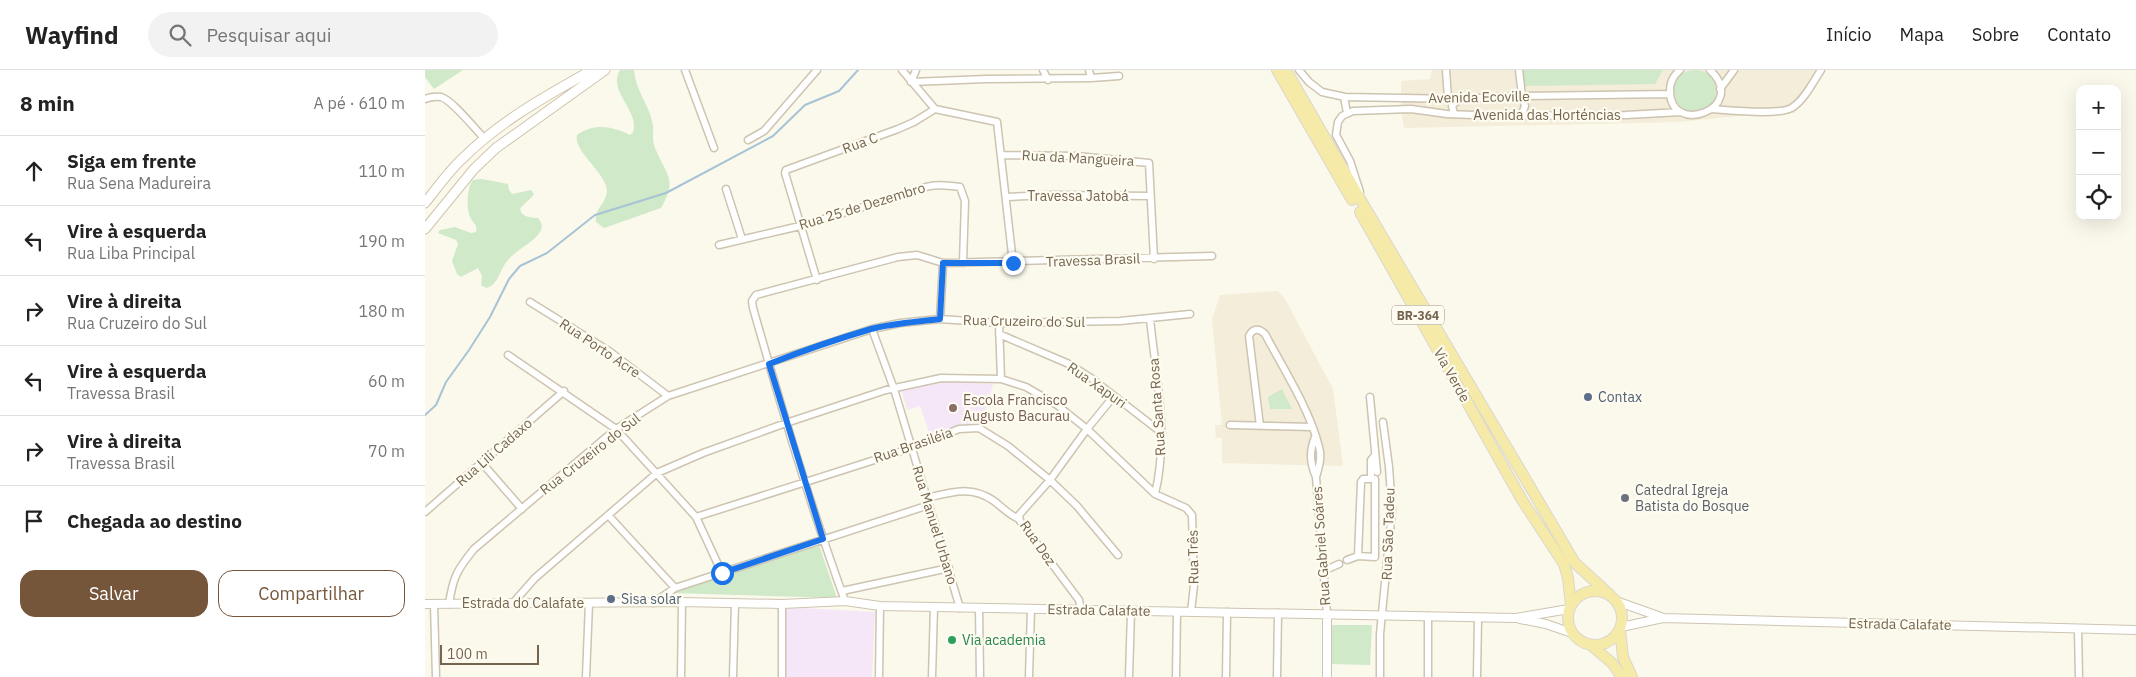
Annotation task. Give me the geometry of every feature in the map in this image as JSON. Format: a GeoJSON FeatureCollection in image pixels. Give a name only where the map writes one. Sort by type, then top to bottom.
{"type":"FeatureCollection","features":[{"type":"Feature","properties":{"kind":"main road"},"geometry":{"type":"LineString","coordinates":[[425,203],[462,158],[485,138],[523,110],[592,70]]}},
{"type":"Feature","properties":{"kind":"main road"},"geometry":{"type":"LineString","coordinates":[[425,229],[474,169],[495,148],[604,70]]}},
{"type":"Feature","properties":{"kind":"main road","name":"Via Verde"},"geometry":{"type":"LineString","coordinates":[[1277,70],[1522,500],[1561,558],[1568,578],[1570,607]]}},
{"type":"Feature","properties":{"kind":"main road","name":"Via Verde"},"geometry":{"type":"LineString","coordinates":[[1286,70],[1575,563],[1613,598]]}},
{"type":"Feature","properties":{"kind":"main road"},"geometry":{"type":"LineString","coordinates":[[462,158],[464,168],[474,169]]}},
{"type":"Feature","properties":{"kind":"main road"},"geometry":{"type":"LineString","coordinates":[[441,184],[451,186],[453,194]]}},
{"type":"Feature","properties":{"kind":"main road"},"geometry":{"type":"LineString","coordinates":[[1570,607],[1584,594],[1601,592],[1613,598],[1622,613],[1620,628],[1623,657],[1632,677]]}},
{"type":"Feature","properties":{"kind":"main road","name":"BR-364"},"geometry":{"type":"LineString","coordinates":[[1570,607],[1569,625],[1572,633]]}},
{"type":"Feature","properties":{"kind":"main road"},"geometry":{"type":"LineString","coordinates":[[1592,646],[1608,642],[1620,628]]}},
{"type":"Feature","properties":{"kind":"main road"},"geometry":{"type":"LineString","coordinates":[[1572,633],[1577,639],[1592,646],[1612,663],[1622,677]]}},
{"type":"Feature","properties":{"kind":"street"},"geometry":{"type":"LineString","coordinates":[[685,70],[714,148]]}},
{"type":"Feature","properties":{"kind":"street"},"geometry":{"type":"LineString","coordinates":[[748,140],[764,131],[817,70]]}},
{"type":"Feature","properties":{"kind":"street"},"geometry":{"type":"LineString","coordinates":[[902,70],[935,109],[997,122],[1013,263]]}},
{"type":"Feature","properties":{"kind":"street"},"geometry":{"type":"LineString","coordinates":[[911,82],[916,70]]}},
{"type":"Feature","properties":{"kind":"street"},"geometry":{"type":"LineString","coordinates":[[1043,70],[1048,80]]}},
{"type":"Feature","properties":{"kind":"street"},"geometry":{"type":"LineString","coordinates":[[1089,70],[1091,78]]}},
{"type":"Feature","properties":{"kind":"street","name":"Avenida Ecoville"},"geometry":{"type":"LineString","coordinates":[[1299,70],[1309,82],[1322,92],[1344,97],[1459,99],[1522,96],[1670,94]]}},
{"type":"Feature","properties":{"kind":"street"},"geometry":{"type":"LineString","coordinates":[[1446,70],[1448,99]]}},
{"type":"Feature","properties":{"kind":"street"},"geometry":{"type":"LineString","coordinates":[[1519,70],[1525,106],[1521,116]]}},
{"type":"Feature","properties":{"kind":"street"},"geometry":{"type":"LineString","coordinates":[[1680,70],[1672,79],[1670,94],[1676,107],[1681,112]]}},
{"type":"Feature","properties":{"kind":"street"},"geometry":{"type":"LineString","coordinates":[[1720,90],[1734,70]]}},
{"type":"Feature","properties":{"kind":"street","name":"Avenida das Horténcias"},"geometry":{"type":"LineString","coordinates":[[1347,113],[1359,110],[1411,109],[1453,114],[1521,116],[1626,115],[1681,112],[1697,116],[1713,108],[1783,111],[1794,107],[1821,70]]}},
{"type":"Feature","properties":{"kind":"street"},"geometry":{"type":"LineString","coordinates":[[1713,71],[1719,82],[1720,90],[1717,103],[1713,108]]}},
{"type":"Feature","properties":{"kind":"street"},"geometry":{"type":"LineString","coordinates":[[911,82],[986,79],[1048,80],[1119,76]]}},
{"type":"Feature","properties":{"kind":"street"},"geometry":{"type":"LineString","coordinates":[[425,100],[430,97],[441,97],[450,103],[485,138]]}},
{"type":"Feature","properties":{"kind":"street"},"geometry":{"type":"LineString","coordinates":[[1344,97],[1347,113]]}},
{"type":"Feature","properties":{"kind":"street"},"geometry":{"type":"LineString","coordinates":[[1383,97],[1385,103],[1383,110]]}},
{"type":"Feature","properties":{"kind":"street"},"geometry":{"type":"LineString","coordinates":[[1453,114],[1452,106],[1459,99]]}},
{"type":"Feature","properties":{"kind":"street","name":"Rua C"},"geometry":{"type":"LineString","coordinates":[[800,226],[785,173],[789,168],[897,129],[914,122],[935,109]]}},
{"type":"Feature","properties":{"kind":"street","name":"Via Verde"},"geometry":{"type":"LineString","coordinates":[[1347,113],[1338,122],[1336,135],[1350,161],[1366,209]]}},
{"type":"Feature","properties":{"kind":"street","name":"Rua da Mangueira"},"geometry":{"type":"LineString","coordinates":[[1002,154],[1076,156],[1149,163],[1154,259]]}},
{"type":"Feature","properties":{"kind":"street","name":"Rua 25 de Dezembro"},"geometry":{"type":"LineString","coordinates":[[719,245],[800,226],[909,193],[927,185],[960,187],[965,201],[963,263]]}},
{"type":"Feature","properties":{"kind":"street"},"geometry":{"type":"LineString","coordinates":[[726,189],[742,239]]}},
{"type":"Feature","properties":{"kind":"street","name":"Travessa Jatobá"},"geometry":{"type":"LineString","coordinates":[[1006,197],[1053,195],[1150,196]]}},
{"type":"Feature","properties":{"kind":"street"},"geometry":{"type":"LineString","coordinates":[[800,226],[817,280]]}},
{"type":"Feature","properties":{"kind":"street","name":"Travessa Brasil"},"geometry":{"type":"LineString","coordinates":[[769,364],[752,301],[756,295],[898,257],[917,255],[943,263],[1013,263],[1212,256]]}},
{"type":"Feature","properties":{"kind":"street"},"geometry":{"type":"LineString","coordinates":[[940,319],[943,263]]}},
{"type":"Feature","properties":{"kind":"street","name":"Rua Porto Acre"},"geometry":{"type":"LineString","coordinates":[[531,302],[609,352],[668,396]]}},
{"type":"Feature","properties":{"kind":"street","name":"Rua Cruzeiro do Sul"},"geometry":{"type":"LineString","coordinates":[[449,604],[452,580],[474,549],[616,430],[668,396],[872,329],[900,323],[940,319],[999,323],[1120,321],[1190,314]]}},
{"type":"Feature","properties":{"kind":"street","name":"Rua Santa Rosa"},"geometry":{"type":"LineString","coordinates":[[1151,319],[1162,433],[1161,470],[1155,494]]}},
{"type":"Feature","properties":{"kind":"street"},"geometry":{"type":"LineString","coordinates":[[999,323],[1001,379]]}},
{"type":"Feature","properties":{"kind":"street","name":"Rua Manuel Urbano"},"geometry":{"type":"LineString","coordinates":[[872,329],[894,388],[960,608]]}},
{"type":"Feature","properties":{"kind":"street","name":"Rua Gabriel Soáres"},"geometry":{"type":"LineString","coordinates":[[1260,426],[1249,336],[1251,331],[1255,329],[1261,330],[1265,334],[1312,427],[1319,446],[1320,460],[1316,477],[1327,614]]}},
{"type":"Feature","properties":{"kind":"street","name":"Rua Xapuri"},"geometry":{"type":"LineString","coordinates":[[999,334],[1069,364],[1162,433]]}},
{"type":"Feature","properties":{"kind":"street"},"geometry":{"type":"LineString","coordinates":[[508,354],[564,391],[616,430],[696,517],[722,573]]}},
{"type":"Feature","properties":{"kind":"street"},"geometry":{"type":"LineString","coordinates":[[769,364],[823,539],[845,601]]}},
{"type":"Feature","properties":{"kind":"street"},"geometry":{"type":"LineString","coordinates":[[513,603],[535,578],[657,473],[709,450],[786,423],[894,388],[941,378],[1001,379],[1034,392],[1057,405],[1087,429],[1155,494]]}},
{"type":"Feature","properties":{"kind":"street","name":"Rua Lili Cadaxo"},"geometry":{"type":"LineString","coordinates":[[425,512],[564,391]]}},
{"type":"Feature","properties":{"kind":"street","name":"Rua Dez"},"geometry":{"type":"LineString","coordinates":[[1081,610],[1079,600],[1019,519],[1023,509],[1050,480],[1114,396]]}},
{"type":"Feature","properties":{"kind":"street"},"geometry":{"type":"LineString","coordinates":[[1370,397],[1377,472]]}},
{"type":"Feature","properties":{"kind":"street","name":"Rua São Tadeu"},"geometry":{"type":"LineString","coordinates":[[1380,677],[1382,616],[1391,510],[1389,467],[1383,422]]}},
{"type":"Feature","properties":{"kind":"street"},"geometry":{"type":"LineString","coordinates":[[1229,425],[1312,427]]}},
{"type":"Feature","properties":{"kind":"street","name":"Rua Brasiléia"},"geometry":{"type":"LineString","coordinates":[[696,517],[912,448],[959,429],[979,428],[1008,446],[1050,480],[1077,506],[1117,555]]}},
{"type":"Feature","properties":{"kind":"street"},"geometry":{"type":"LineString","coordinates":[[1371,478],[1371,460],[1375,454]]}},
{"type":"Feature","properties":{"kind":"street"},"geometry":{"type":"LineString","coordinates":[[482,463],[522,509]]}},
{"type":"Feature","properties":{"kind":"street"},"geometry":{"type":"LineString","coordinates":[[1347,560],[1358,556],[1375,557],[1375,478],[1361,482],[1358,556]]}},
{"type":"Feature","properties":{"kind":"street"},"geometry":{"type":"LineString","coordinates":[[653,603],[675,588],[823,539],[958,490],[976,492],[988,496],[1019,519]]}},
{"type":"Feature","properties":{"kind":"street","name":"Rua Três"},"geometry":{"type":"LineString","coordinates":[[1155,494],[1186,508],[1192,515],[1194,585],[1191,612]]}},
{"type":"Feature","properties":{"kind":"street"},"geometry":{"type":"LineString","coordinates":[[608,515],[675,588]]}},
{"type":"Feature","properties":{"kind":"street"},"geometry":{"type":"LineString","coordinates":[[1323,571],[1339,564]]}},
{"type":"Feature","properties":{"kind":"street"},"geometry":{"type":"LineString","coordinates":[[842,591],[949,568]]}},
{"type":"Feature","properties":{"kind":"street","name":"Estrada Calafate"},"geometry":{"type":"LineString","coordinates":[[1613,598],[1663,618]]}},
{"type":"Feature","properties":{"kind":"street","name":"Estrada Calafate"},"geometry":{"type":"LineString","coordinates":[[682,602],[782,604],[845,601],[880,606],[1516,618],[1546,624],[1572,633]]}},
{"type":"Feature","properties":{"kind":"street"},"geometry":{"type":"LineString","coordinates":[[681,677],[682,602]]}},
{"type":"Feature","properties":{"kind":"street","name":"Estrada do Calafate"},"geometry":{"type":"LineString","coordinates":[[425,604],[682,602]]}},
{"type":"Feature","properties":{"kind":"street"},"geometry":{"type":"LineString","coordinates":[[586,677],[589,603]]}},
{"type":"Feature","properties":{"kind":"street"},"geometry":{"type":"LineString","coordinates":[[733,677],[735,603]]}},
{"type":"Feature","properties":{"kind":"street"},"geometry":{"type":"LineString","coordinates":[[434,604],[436,677]]}},
{"type":"Feature","properties":{"kind":"street"},"geometry":{"type":"LineString","coordinates":[[782,604],[782,677]]}},
{"type":"Feature","properties":{"kind":"street"},"geometry":{"type":"LineString","coordinates":[[879,677],[880,606]]}},
{"type":"Feature","properties":{"kind":"street"},"geometry":{"type":"LineString","coordinates":[[932,677],[933,607]]}},
{"type":"Feature","properties":{"kind":"street","name":"Estrada Calafate"},"geometry":{"type":"LineString","coordinates":[[1516,618],[1570,607]]}},
{"type":"Feature","properties":{"kind":"street"},"geometry":{"type":"LineString","coordinates":[[979,608],[980,677]]}},
{"type":"Feature","properties":{"kind":"street"},"geometry":{"type":"LineString","coordinates":[[1029,677],[1031,609]]}},
{"type":"Feature","properties":{"kind":"street"},"geometry":{"type":"LineString","coordinates":[[1129,677],[1131,611]]}},
{"type":"Feature","properties":{"kind":"street"},"geometry":{"type":"LineString","coordinates":[[1176,677],[1177,612]]}},
{"type":"Feature","properties":{"kind":"street"},"geometry":{"type":"LineString","coordinates":[[1226,677],[1227,612]]}},
{"type":"Feature","properties":{"kind":"street"},"geometry":{"type":"LineString","coordinates":[[1277,677],[1278,614]]}},
{"type":"Feature","properties":{"kind":"street"},"geometry":{"type":"LineString","coordinates":[[1327,614],[1327,677]]}},
{"type":"Feature","properties":{"kind":"street"},"geometry":{"type":"LineString","coordinates":[[1428,616],[1428,677]]}},
{"type":"Feature","properties":{"kind":"street"},"geometry":{"type":"LineString","coordinates":[[1477,677],[1478,617]]}},
{"type":"Feature","properties":{"kind":"street","name":"Estrada Calafate"},"geometry":{"type":"LineString","coordinates":[[1620,628],[1663,618],[2136,630]]}},
{"type":"Feature","properties":{"kind":"street"},"geometry":{"type":"LineString","coordinates":[[2079,630],[2079,677]]}},
{"type":"Feature","properties":{"kind":"shaded area"},"geometry":{"type":"Polygon","coordinates":[[[1432,70],[1822,70],[1795,113],[1679,122],[1404,128],[1401,109],[1401,81],[1430,79],[1432,70]]]}},
{"type":"Feature","properties":{"kind":"shaded area"},"geometry":{"type":"Polygon","coordinates":[[[1278,291],[1285,299],[1333,389],[1343,466],[1222,463],[1222,438],[1216,438],[1215,425],[1222,425],[1212,319],[1220,295],[1278,291]]]}},
{"type":"Feature","properties":{"kind":"shaded area","name":"Escola Francisco Augusto Bacurau"},"geometry":{"type":"Polygon","coordinates":[[[945,381],[993,384],[983,420],[930,435],[920,406],[907,410],[901,389],[945,381]]]}},
{"type":"Feature","properties":{"kind":"shaded area"},"geometry":{"type":"Polygon","coordinates":[[[784,607],[875,612],[872,677],[785,677],[784,607]]]}},
{"type":"Feature","properties":{"kind":"green space"},"geometry":{"type":"Polygon","coordinates":[[[425,70],[463,70],[434,89],[425,77],[425,70]]]}},
{"type":"Feature","properties":{"kind":"green space"},"geometry":{"type":"Polygon","coordinates":[[[620,70],[634,70],[652,121],[654,145],[669,177],[669,190],[661,208],[604,228],[596,222],[596,217],[606,196],[606,186],[599,173],[579,147],[577,135],[596,127],[610,128],[630,135],[633,132],[632,116],[618,86],[617,78],[620,70]]]}},
{"type":"Feature","properties":{"kind":"green space"},"geometry":{"type":"Polygon","coordinates":[[[1521,70],[1663,70],[1655,84],[1523,86],[1521,70]]]}},
{"type":"Feature","properties":{"kind":"green space"},"geometry":{"type":"Polygon","coordinates":[[[1699,70],[1707,73],[1713,79],[1716,91],[1713,103],[1707,109],[1691,112],[1683,109],[1677,103],[1674,87],[1677,79],[1683,73],[1699,70]]]}},
{"type":"Feature","properties":{"kind":"green space"},"geometry":{"type":"Polygon","coordinates":[[[482,179],[508,184],[512,194],[531,190],[534,194],[520,209],[524,216],[538,218],[542,226],[537,236],[508,260],[494,284],[487,288],[481,285],[482,276],[478,268],[461,277],[457,274],[452,261],[458,244],[456,240],[438,233],[440,230],[455,227],[471,233],[476,232],[476,226],[471,219],[468,208],[469,187],[473,180],[482,179]]]}},
{"type":"Feature","properties":{"kind":"green space"},"geometry":{"type":"Polygon","coordinates":[[[1282,389],[1292,409],[1270,409],[1268,397],[1282,389]]]}},
{"type":"Feature","properties":{"kind":"green space"},"geometry":{"type":"Polygon","coordinates":[[[818,542],[837,598],[671,593],[678,588],[818,542]]]}},
{"type":"Feature","properties":{"kind":"green space"},"geometry":{"type":"Polygon","coordinates":[[[1332,625],[1372,625],[1370,665],[1331,664],[1332,625]]]}},
{"type":"Feature","properties":{"kind":"waterway"},"geometry":{"type":"LineString","coordinates":[[425,415],[436,405],[446,382],[490,317],[509,279],[520,266],[547,253],[595,215],[666,193],[773,136],[805,105],[839,91],[858,70]]}},
{"type":"Feature","properties":{"kind":"place","name":"Contax"},"geometry":{"type":"Point","coordinates":[1588,397]}},
{"type":"Feature","properties":{"kind":"place","name":"Escola Francisco Augusto Bacurau"},"geometry":{"type":"Point","coordinates":[953,408]}},
{"type":"Feature","properties":{"kind":"place","name":"Catedral Igreja Batista do Bosque"},"geometry":{"type":"Point","coordinates":[1625,498]}},
{"type":"Feature","properties":{"kind":"place","name":"Sisa solar"},"geometry":{"type":"Point","coordinates":[611,599]}},
{"type":"Feature","properties":{"kind":"place","name":"Via academia"},"geometry":{"type":"Point","coordinates":[952,640]}},
{"type":"Feature","properties":{"kind":"route"},"geometry":{"type":"LineString","coordinates":[[722,573],[823,539],[769,364],[872,329],[900,323],[940,319],[943,263],[1013,263]]}}]}
